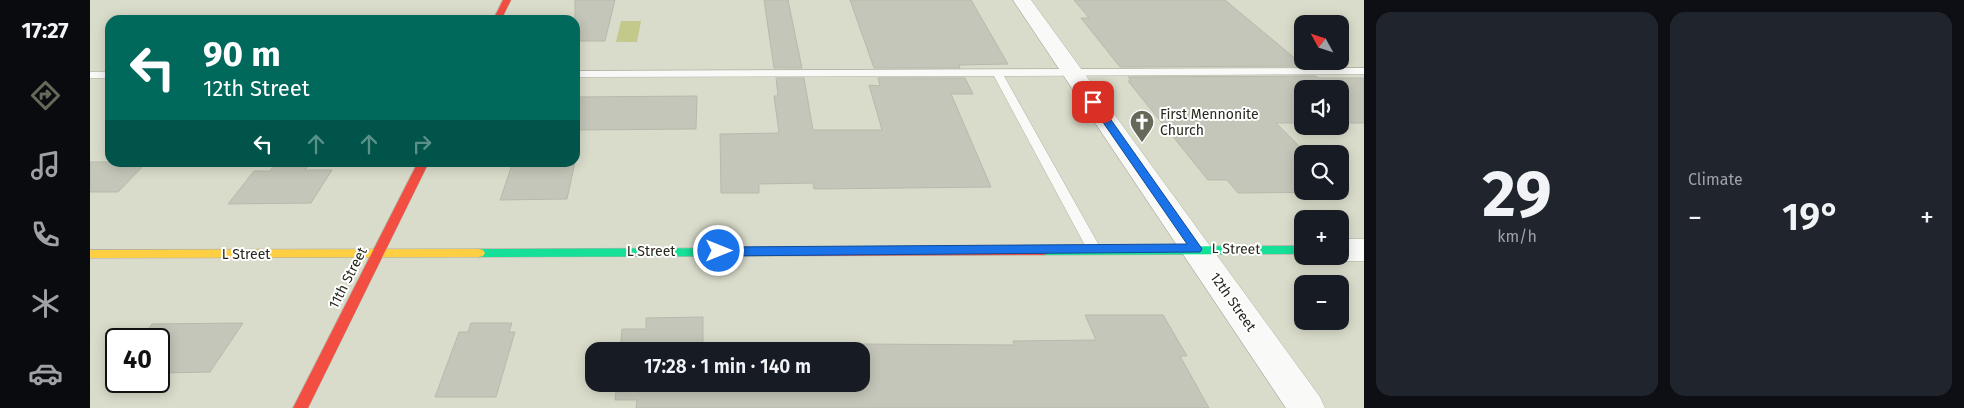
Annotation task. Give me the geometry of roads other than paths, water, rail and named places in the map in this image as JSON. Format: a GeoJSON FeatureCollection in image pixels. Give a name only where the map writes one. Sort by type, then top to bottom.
{"type":"FeatureCollection","features":[{"type":"Feature","properties":{"kind":"street"},"geometry":{"type":"LineString","coordinates":[[500,15],[507,0]]}},
{"type":"Feature","properties":{"kind":"street","name":"12th Street"},"geometry":{"type":"LineString","coordinates":[[1022,0],[1307,408]]}},
{"type":"Feature","properties":{"kind":"street","name":"11th Street"},"geometry":{"type":"LineString","coordinates":[[300,408],[421,167]]}},
{"type":"Feature","properties":{"kind":"street","name":"L Street"},"geometry":{"type":"LineString","coordinates":[[90,254],[1094,249],[1294,250]]}},
{"type":"Feature","properties":{"kind":"street"},"geometry":{"type":"LineString","coordinates":[[1349,250],[1364,250]]}},
{"type":"Feature","properties":{"kind":"lane"},"geometry":{"type":"LineString","coordinates":[[580,74],[1364,71]]}},
{"type":"Feature","properties":{"kind":"lane"},"geometry":{"type":"LineString","coordinates":[[997,72],[1094,249]]}},
{"type":"Feature","properties":{"kind":"lane"},"geometry":{"type":"LineString","coordinates":[[90,76],[105,76]]}},
{"type":"Feature","properties":{"kind":"place","name":"First Mennonite Church"},"geometry":{"type":"Point","coordinates":[1142,143]}}]}
